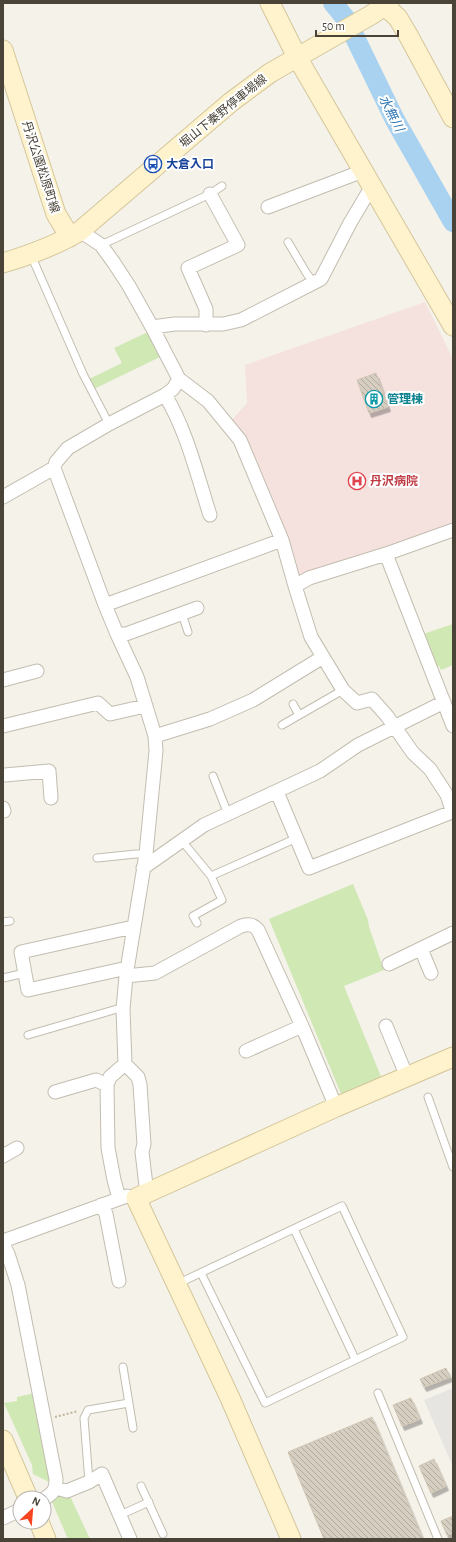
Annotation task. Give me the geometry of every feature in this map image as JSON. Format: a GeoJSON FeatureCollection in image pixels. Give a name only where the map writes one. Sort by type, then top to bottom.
{"type":"FeatureCollection","features":[{"type":"Feature","properties":{"kind":"street"},"geometry":{"type":"LineString","coordinates":[[270,3],[297,57],[453,326]]}},
{"type":"Feature","properties":{"kind":"street"},"geometry":{"type":"LineString","coordinates":[[382,7],[398,18],[402,24],[453,118]]}},
{"type":"Feature","properties":{"kind":"street","name":"堀山下秦野停車場線"},"geometry":{"type":"LineString","coordinates":[[75,234],[231,102],[270,73],[382,7]]}},
{"type":"Feature","properties":{"kind":"street","name":"丹沢公園松原町線"},"geometry":{"type":"LineString","coordinates":[[3,50],[56,214],[75,234]]}},
{"type":"Feature","properties":{"kind":"street"},"geometry":{"type":"LineString","coordinates":[[268,207],[288,194],[368,178]]}},
{"type":"Feature","properties":{"kind":"street"},"geometry":{"type":"LineString","coordinates":[[152,327],[175,324],[223,324],[241,320],[321,279],[350,223],[368,178]]}},
{"type":"Feature","properties":{"kind":"street"},"geometry":{"type":"LineString","coordinates":[[206,325],[206,310],[188,268],[238,245],[210,194]]}},
{"type":"Feature","properties":{"kind":"street"},"geometry":{"type":"LineString","coordinates":[[3,263],[31,255],[75,234],[101,245],[129,286],[179,379],[208,401],[240,440],[282,540],[311,637],[343,690],[357,703],[372,699],[387,716],[413,753],[430,769],[447,795],[453,812],[309,868],[277,792]]}},
{"type":"Feature","properties":{"kind":"street"},"geometry":{"type":"LineString","coordinates":[[134,1197],[144,1144],[140,1085],[138,1077],[125,1064],[123,1009],[133,927],[146,854],[156,751],[155,736],[137,677],[105,605],[54,468],[56,462],[68,448],[108,424],[165,395],[173,389],[179,379]]}},
{"type":"Feature","properties":{"kind":"street"},"geometry":{"type":"LineString","coordinates":[[165,395],[172,406],[190,453],[210,514]]}},
{"type":"Feature","properties":{"kind":"street"},"geometry":{"type":"LineString","coordinates":[[3,497],[54,468]]}},
{"type":"Feature","properties":{"kind":"street"},"geometry":{"type":"LineString","coordinates":[[295,586],[309,578],[386,554],[453,530]]}},
{"type":"Feature","properties":{"kind":"street"},"geometry":{"type":"LineString","coordinates":[[105,605],[282,540]]}},
{"type":"Feature","properties":{"kind":"street"},"geometry":{"type":"LineString","coordinates":[[386,554],[453,726]]}},
{"type":"Feature","properties":{"kind":"street"},"geometry":{"type":"LineString","coordinates":[[117,634],[126,634],[197,608]]}},
{"type":"Feature","properties":{"kind":"street"},"geometry":{"type":"LineString","coordinates":[[155,736],[210,719],[253,700],[324,657]]}},
{"type":"Feature","properties":{"kind":"street"},"geometry":{"type":"LineString","coordinates":[[3,680],[37,671]]}},
{"type":"Feature","properties":{"kind":"street"},"geometry":{"type":"LineString","coordinates":[[143,868],[204,825],[320,771],[358,745],[444,702]]}},
{"type":"Feature","properties":{"kind":"street"},"geometry":{"type":"LineString","coordinates":[[3,726],[98,703],[110,714],[146,706]]}},
{"type":"Feature","properties":{"kind":"street"},"geometry":{"type":"LineString","coordinates":[[4,774],[49,771],[51,798]]}},
{"type":"Feature","properties":{"kind":"street"},"geometry":{"type":"LineString","coordinates":[[133,927],[20,952],[28,990],[127,972],[155,973],[241,926],[248,924],[254,926],[258,930],[302,1026],[336,1106]]}},
{"type":"Feature","properties":{"kind":"street"},"geometry":{"type":"LineString","coordinates":[[389,964],[403,951],[421,948],[453,933]]}},
{"type":"Feature","properties":{"kind":"street"},"geometry":{"type":"LineString","coordinates":[[421,948],[431,973]]}},
{"type":"Feature","properties":{"kind":"street"},"geometry":{"type":"LineString","coordinates":[[246,1051],[302,1026]]}},
{"type":"Feature","properties":{"kind":"street"},"geometry":{"type":"LineString","coordinates":[[386,1026],[407,1077]]}},
{"type":"Feature","properties":{"kind":"street"},"geometry":{"type":"LineString","coordinates":[[52,1493],[56,1488],[56,1479],[45,1420],[18,1285],[3,1243],[101,1205],[134,1197],[336,1106],[453,1057]]}},
{"type":"Feature","properties":{"kind":"street"},"geometry":{"type":"LineString","coordinates":[[125,1064],[110,1077],[107,1085],[108,1148],[114,1180],[134,1197],[177,1284],[230,1398],[291,1539]]}},
{"type":"Feature","properties":{"kind":"street"},"geometry":{"type":"LineString","coordinates":[[55,1092],[96,1080],[107,1085]]}},
{"type":"Feature","properties":{"kind":"street"},"geometry":{"type":"LineString","coordinates":[[3,1156],[18,1148]]}},
{"type":"Feature","properties":{"kind":"street"},"geometry":{"type":"LineString","coordinates":[[101,1205],[106,1214],[119,1281]]}},
{"type":"Feature","properties":{"kind":"street"},"geometry":{"type":"LineString","coordinates":[[3,1440],[25,1490]]}},
{"type":"Feature","properties":{"kind":"street"},"geometry":{"type":"LineString","coordinates":[[56,1488],[67,1491],[89,1482],[102,1474],[130,1539]]}},
{"type":"Feature","properties":{"kind":"lane"},"geometry":{"type":"LineString","coordinates":[[101,245],[210,194],[222,186]]}},
{"type":"Feature","properties":{"kind":"lane"},"geometry":{"type":"LineString","coordinates":[[288,242],[314,283]]}},
{"type":"Feature","properties":{"kind":"lane"},"geometry":{"type":"LineString","coordinates":[[31,255],[83,374],[108,424]]}},
{"type":"Feature","properties":{"kind":"lane"},"geometry":{"type":"LineString","coordinates":[[182,614],[188,632]]}},
{"type":"Feature","properties":{"kind":"lane"},"geometry":{"type":"LineString","coordinates":[[282,725],[343,690]]}},
{"type":"Feature","properties":{"kind":"lane"},"geometry":{"type":"LineString","coordinates":[[293,704],[299,715]]}},
{"type":"Feature","properties":{"kind":"lane"},"geometry":{"type":"LineString","coordinates":[[213,776],[228,814]]}},
{"type":"Feature","properties":{"kind":"lane"},"geometry":{"type":"LineString","coordinates":[[210,876],[297,838]]}},
{"type":"Feature","properties":{"kind":"lane"},"geometry":{"type":"LineString","coordinates":[[182,841],[210,876],[222,900],[193,916],[197,923]]}},
{"type":"Feature","properties":{"kind":"lane"},"geometry":{"type":"LineString","coordinates":[[97,858],[146,854]]}},
{"type":"Feature","properties":{"kind":"lane"},"geometry":{"type":"LineString","coordinates":[[3,978],[25,973]]}},
{"type":"Feature","properties":{"kind":"lane"},"geometry":{"type":"LineString","coordinates":[[28,1035],[117,1009],[123,1009]]}},
{"type":"Feature","properties":{"kind":"lane"},"geometry":{"type":"LineString","coordinates":[[428,1096],[453,1167]]}},
{"type":"Feature","properties":{"kind":"lane"},"geometry":{"type":"LineString","coordinates":[[177,1284],[342,1206],[403,1337],[265,1403],[201,1273]]}},
{"type":"Feature","properties":{"kind":"lane"},"geometry":{"type":"LineString","coordinates":[[294,1229],[355,1360]]}},
{"type":"Feature","properties":{"kind":"lane"},"geometry":{"type":"LineString","coordinates":[[123,1367],[133,1428]]}},
{"type":"Feature","properties":{"kind":"lane"},"geometry":{"type":"LineString","coordinates":[[378,1393],[438,1539]]}},
{"type":"Feature","properties":{"kind":"lane"},"geometry":{"type":"LineString","coordinates":[[89,1482],[84,1418],[88,1410],[129,1403]]}},
{"type":"Feature","properties":{"kind":"lane"},"geometry":{"type":"LineString","coordinates":[[141,1486],[163,1534]]}},
{"type":"Feature","properties":{"kind":"lane"},"geometry":{"type":"LineString","coordinates":[[120,1515],[148,1502]]}},
{"type":"Feature","properties":{"kind":"path"},"geometry":{"type":"LineString","coordinates":[[45,1420],[79,1411],[86,1414]]}},
{"type":"Feature","properties":{"kind":"shaded area","name":"丹沢病院"},"geometry":{"type":"Polygon","coordinates":[[[425,302],[453,359],[453,524],[298,577],[230,422],[247,403],[245,365],[425,302]]]}},
{"type":"Feature","properties":{"kind":"shaded area"},"geometry":{"type":"Polygon","coordinates":[[[453,1388],[453,1467],[424,1400],[453,1388]]]}},
{"type":"Feature","properties":{"kind":"green space"},"geometry":{"type":"Polygon","coordinates":[[[150,331],[162,356],[94,389],[89,379],[122,363],[114,348],[150,331]]]}},
{"type":"Feature","properties":{"kind":"green space"},"geometry":{"type":"Polygon","coordinates":[[[453,624],[453,665],[441,670],[439,666],[435,667],[423,634],[453,624]]]}},
{"type":"Feature","properties":{"kind":"green space"},"geometry":{"type":"Polygon","coordinates":[[[353,884],[368,920],[384,970],[344,986],[382,1079],[344,1096],[341,1094],[269,919],[353,884]]]}},
{"type":"Feature","properties":{"kind":"green space"},"geometry":{"type":"Polygon","coordinates":[[[35,1393],[51,1481],[49,1482],[33,1474],[32,1465],[4,1403],[17,1401],[17,1397],[35,1393]]]}},
{"type":"Feature","properties":{"kind":"green space"},"geometry":{"type":"Polygon","coordinates":[[[62,1494],[69,1494],[90,1539],[68,1539],[52,1502],[62,1494]]]}},
{"type":"Feature","properties":{"kind":"building","name":"管理棟"},"geometry":{"type":"Polygon","coordinates":[[[376,373],[388,407],[369,413],[357,380],[376,373]]]}},
{"type":"Feature","properties":{"kind":"building"},"geometry":{"type":"Polygon","coordinates":[[[446,1368],[450,1377],[424,1387],[420,1379],[446,1368]]]}},
{"type":"Feature","properties":{"kind":"building"},"geometry":{"type":"Polygon","coordinates":[[[411,1398],[420,1419],[402,1426],[393,1405],[411,1398]]]}},
{"type":"Feature","properties":{"kind":"building"},"geometry":{"type":"Polygon","coordinates":[[[372,1417],[423,1539],[324,1539],[288,1452],[372,1417]]]}},
{"type":"Feature","properties":{"kind":"building"},"geometry":{"type":"Polygon","coordinates":[[[434,1459],[446,1486],[431,1493],[419,1466],[434,1459]]]}},
{"type":"Feature","properties":{"kind":"building"},"geometry":{"type":"Polygon","coordinates":[[[453,1516],[453,1533],[447,1535],[441,1521],[453,1516]]]}},
{"type":"Feature","properties":{"kind":"waterway","name":"水無川"},"geometry":{"type":"LineString","coordinates":[[333,3],[346,19],[395,120],[453,222]]}},
{"type":"Feature","properties":{"kind":"place","name":"大倉入口"},"geometry":{"type":"Point","coordinates":[153,164]}},
{"type":"Feature","properties":{"kind":"place","name":"管理棟"},"geometry":{"type":"Point","coordinates":[374,399]}},
{"type":"Feature","properties":{"kind":"place","name":"丹沢病院"},"geometry":{"type":"Point","coordinates":[357,481]}}]}
